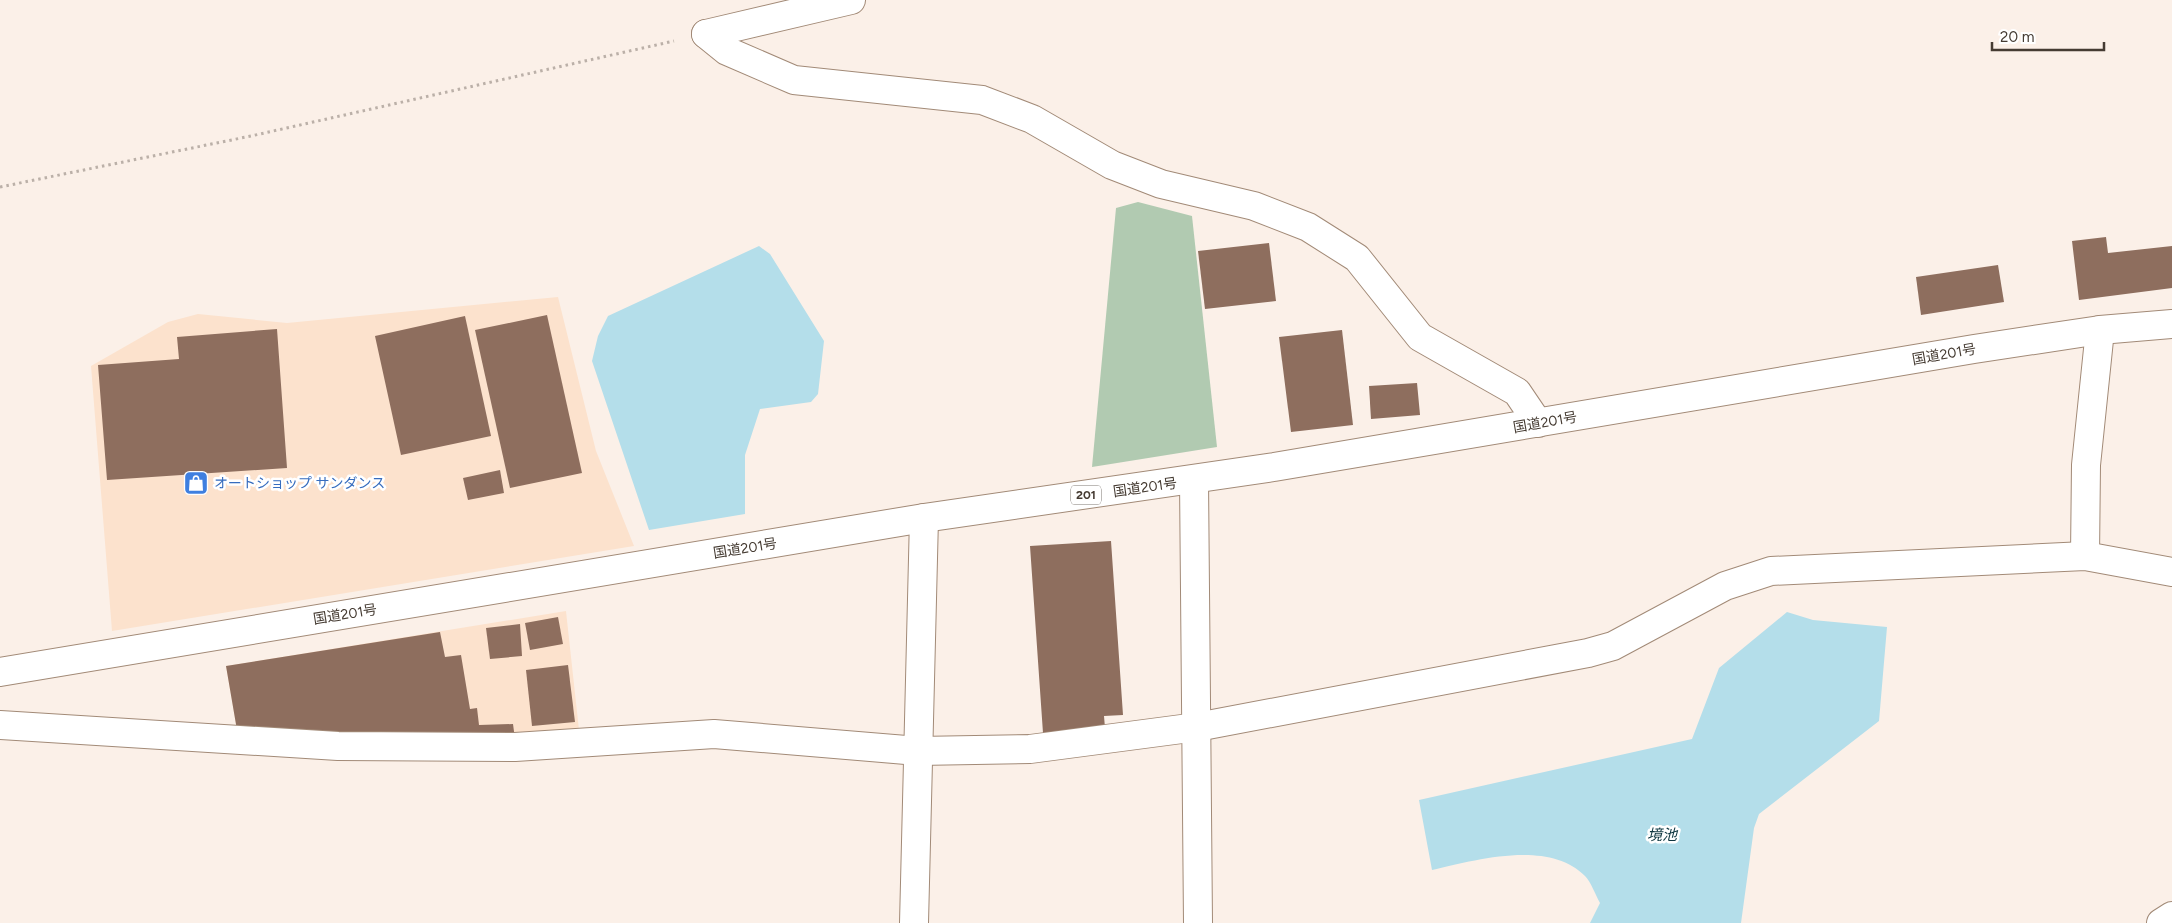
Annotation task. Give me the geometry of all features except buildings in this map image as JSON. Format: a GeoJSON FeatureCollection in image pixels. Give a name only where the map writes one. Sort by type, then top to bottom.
{"type":"FeatureCollection","features":[{"type":"Feature","properties":{"kind":"main road"},"geometry":{"type":"LineString","coordinates":[[706,34],[851,0]]}},
{"type":"Feature","properties":{"kind":"main road"},"geometry":{"type":"LineString","coordinates":[[706,34],[727,51],[794,80],[982,100],[1032,119],[1112,165],[1153,181],[1254,206],[1308,226],[1357,258],[1420,337],[1518,392],[1538,423]]}},
{"type":"Feature","properties":{"kind":"main road","name":"国道201号"},"geometry":{"type":"LineString","coordinates":[[0,672],[924,518],[1194,480],[1974,349],[2100,330],[2172,324]]}},
{"type":"Feature","properties":{"kind":"main road"},"geometry":{"type":"LineString","coordinates":[[2085,556],[2086,465],[2100,330]]}},
{"type":"Feature","properties":{"kind":"main road"},"geometry":{"type":"LineString","coordinates":[[1194,480],[1198,923]]}},
{"type":"Feature","properties":{"kind":"main road"},"geometry":{"type":"LineString","coordinates":[[914,923],[924,518]]}},
{"type":"Feature","properties":{"kind":"main road"},"geometry":{"type":"LineString","coordinates":[[0,725],[338,746],[515,747],[714,734],[918,751],[1030,749],[1197,727],[1588,653],[1613,646],[1725,586],[1772,570],[2085,556],[2172,572]]}},
{"type":"Feature","properties":{"kind":"main road"},"geometry":{"type":"LineString","coordinates":[[2161,923],[2172,916]]}},
{"type":"Feature","properties":{"kind":"path"},"geometry":{"type":"LineString","coordinates":[[0,187],[251,136],[706,34]]}},
{"type":"Feature","properties":{"kind":"shaded area"},"geometry":{"type":"Polygon","coordinates":[[[558,297],[596,451],[634,546],[112,631],[91,366],[168,322],[198,314],[287,323],[558,297]]]}},
{"type":"Feature","properties":{"kind":"shaded area"},"geometry":{"type":"Polygon","coordinates":[[[566,611],[579,730],[515,739],[238,736],[226,666],[566,611]]]}},
{"type":"Feature","properties":{"kind":"green space"},"geometry":{"type":"Polygon","coordinates":[[[1138,202],[1192,216],[1217,447],[1092,467],[1116,208],[1138,202]]]}},
{"type":"Feature","properties":{"kind":"water"},"geometry":{"type":"Polygon","coordinates":[[[759,246],[770,254],[824,341],[818,394],[811,402],[760,409],[745,455],[745,514],[649,530],[592,361],[598,336],[608,316],[759,246]]]}},
{"type":"Feature","properties":{"kind":"water","name":"境池"},"geometry":{"type":"Polygon","coordinates":[[[1787,612],[1813,620],[1887,627],[1879,721],[1759,814],[1754,828],[1741,923],[1590,923],[1600,903],[1589,881],[1570,865],[1552,858],[1532,855],[1511,855],[1432,870],[1419,800],[1692,739],[1719,668],[1787,612]]]}},
{"type":"Feature","properties":{"kind":"place","name":"オートショップ サンダンス"},"geometry":{"type":"Point","coordinates":[196,483]}}]}
